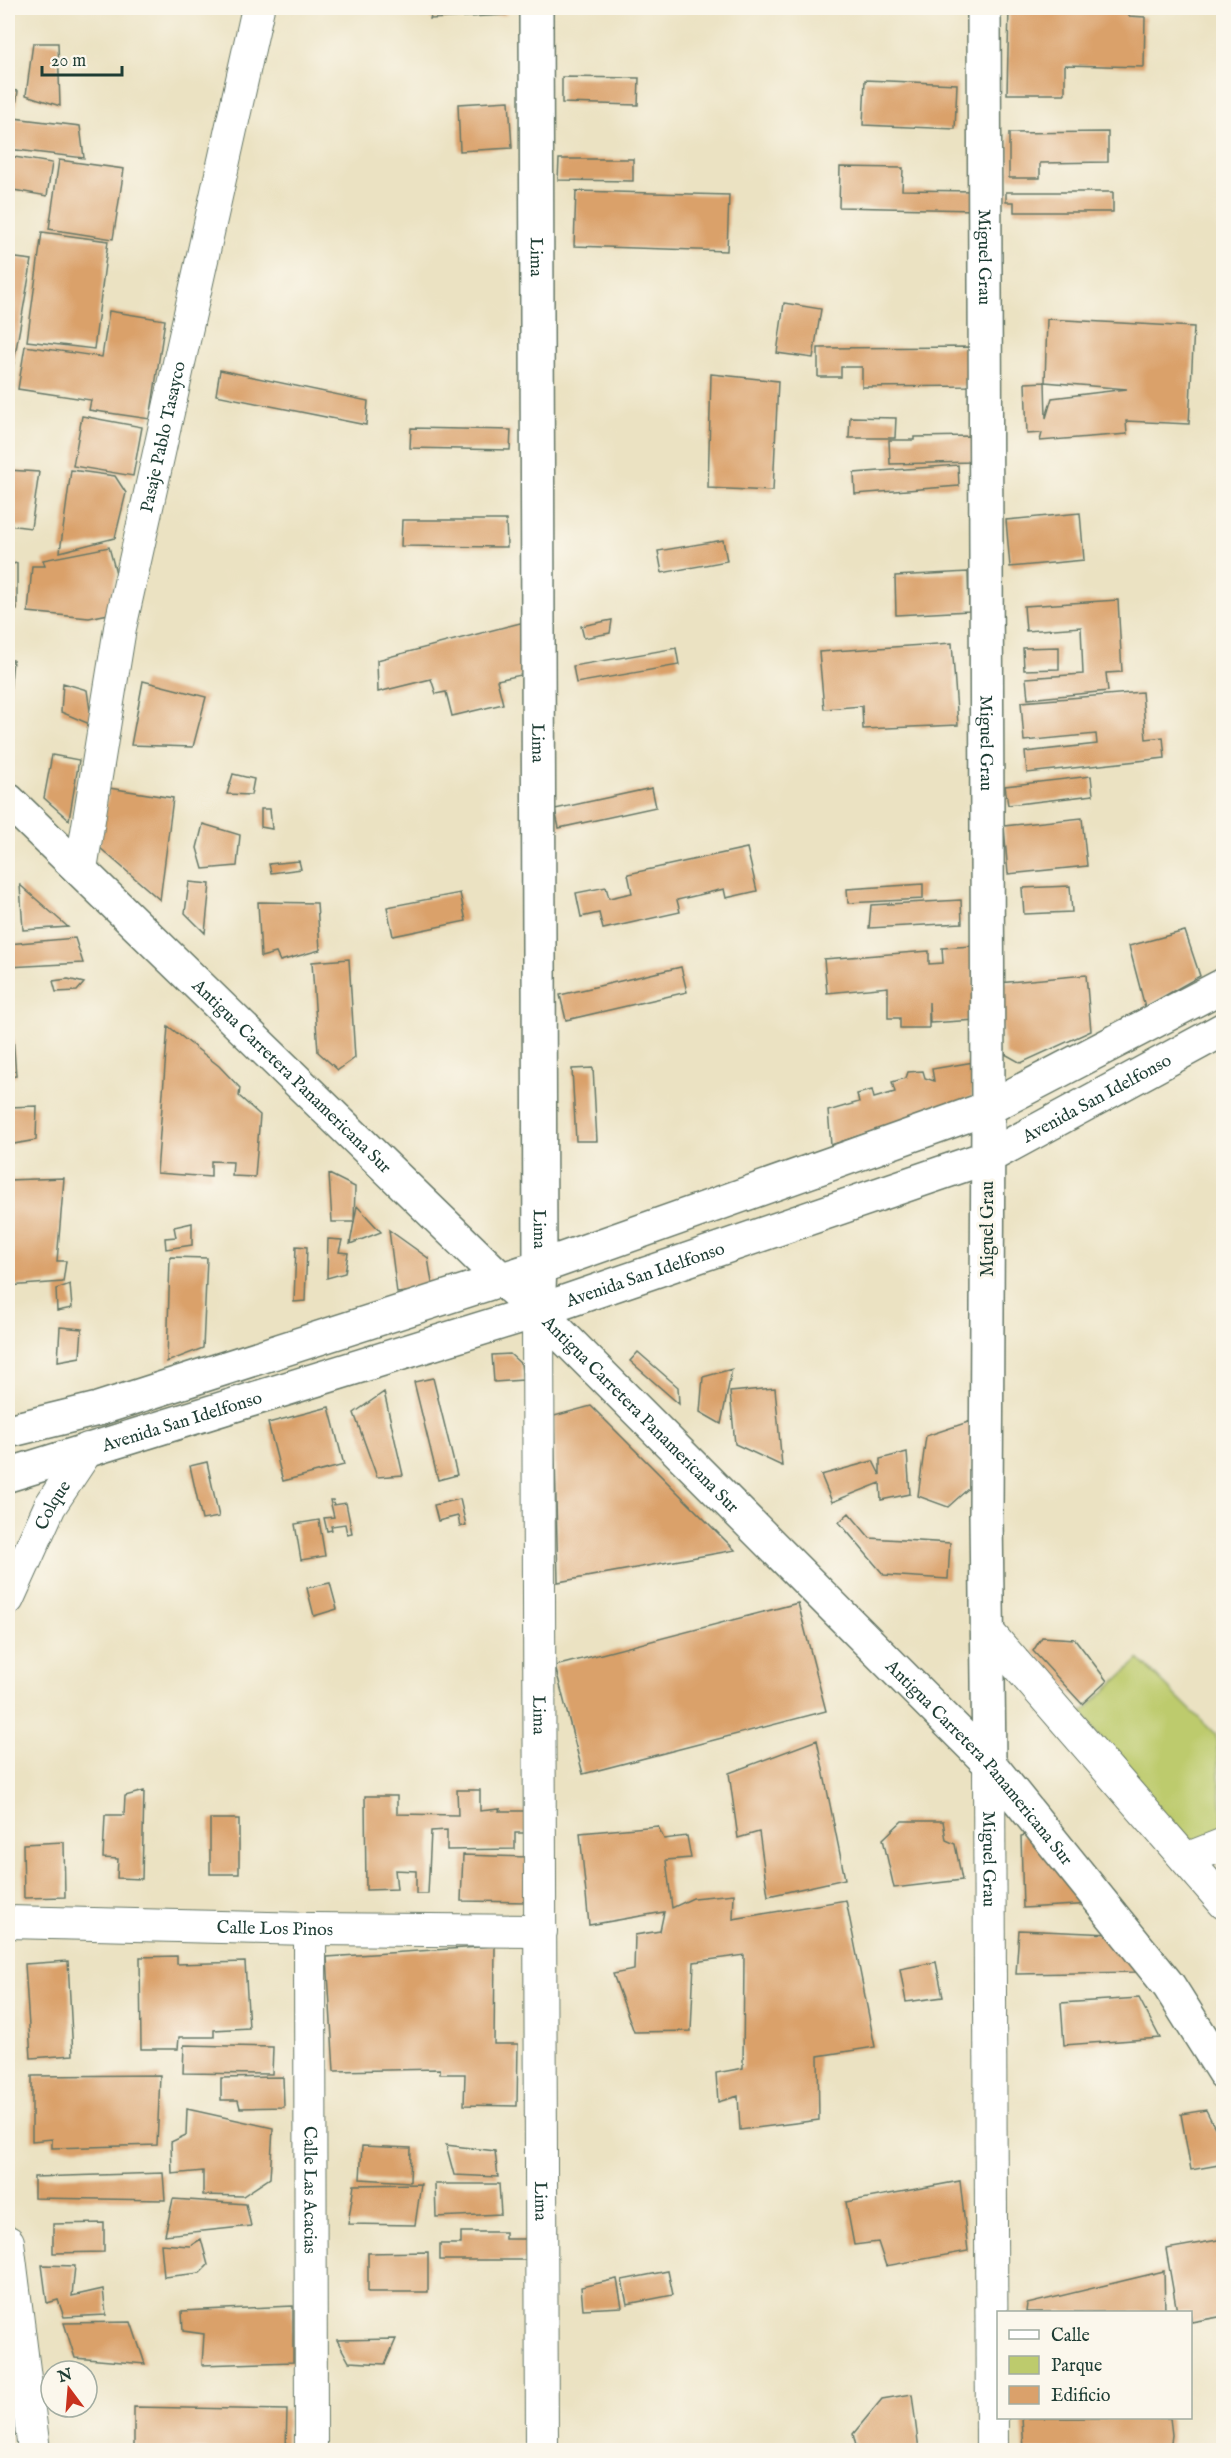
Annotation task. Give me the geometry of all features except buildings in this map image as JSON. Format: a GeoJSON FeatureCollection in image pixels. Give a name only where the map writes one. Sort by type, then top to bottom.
{"type":"FeatureCollection","features":[{"type":"Feature","properties":{"kind":"main road","name":"Lima"},"geometry":{"type":"LineString","coordinates":[[536,8],[540,1267],[538,1311]]}},
{"type":"Feature","properties":{"kind":"main road","name":"Miguel Grau"},"geometry":{"type":"LineString","coordinates":[[984,8],[988,1108],[986,1516],[989,1763]]}},
{"type":"Feature","properties":{"kind":"main road","name":"Antigua Carretera Panamericana Sur"},"geometry":{"type":"LineString","coordinates":[[8,800],[501,1279],[538,1311],[989,1763],[1169,1986],[1224,2073]]}},
{"type":"Feature","properties":{"kind":"main road","name":"Avenida San Idelfonso"},"geometry":{"type":"LineString","coordinates":[[8,1431],[98,1409],[540,1267],[988,1108],[1211,992]]}},
{"type":"Feature","properties":{"kind":"main road","name":"Avenida San Idelfonso"},"geometry":{"type":"LineString","coordinates":[[8,1475],[538,1311],[988,1157],[1223,1030]]}},
{"type":"Feature","properties":{"kind":"street","name":"Pasaje Pablo Tasayco"},"geometry":{"type":"LineString","coordinates":[[81,869],[120,628],[258,8]]}},
{"type":"Feature","properties":{"kind":"street"},"geometry":{"type":"LineString","coordinates":[[1211,992],[1223,1030]]}},
{"type":"Feature","properties":{"kind":"street","name":"Lima"},"geometry":{"type":"LineString","coordinates":[[538,1311],[542,2451]]}},
{"type":"Feature","properties":{"kind":"street","name":"Colque"},"geometry":{"type":"LineString","coordinates":[[8,1599],[50,1506],[88,1449]]}},
{"type":"Feature","properties":{"kind":"street"},"geometry":{"type":"LineString","coordinates":[[989,1633],[1224,1903]]}},
{"type":"Feature","properties":{"kind":"street","name":"Miguel Grau"},"geometry":{"type":"LineString","coordinates":[[989,1763],[992,2451]]}},
{"type":"Feature","properties":{"kind":"street"},"geometry":{"type":"LineString","coordinates":[[1186,1859],[1224,1844]]}},
{"type":"Feature","properties":{"kind":"street","name":"Calle Los Pinos"},"geometry":{"type":"LineString","coordinates":[[8,1922],[310,1929],[541,1931]]}},
{"type":"Feature","properties":{"kind":"street","name":"Calle Las Acacias"},"geometry":{"type":"LineString","coordinates":[[310,1929],[311,2451]]}},
{"type":"Feature","properties":{"kind":"street"},"geometry":{"type":"LineString","coordinates":[[8,2242],[34,2451]]}},
{"type":"Feature","properties":{"kind":"green space"},"geometry":{"type":"Polygon","coordinates":[[[1139,1659],[1216,1735],[1223,1824],[1202,1845],[1169,1831],[1082,1713],[1139,1659]]]}}]}
